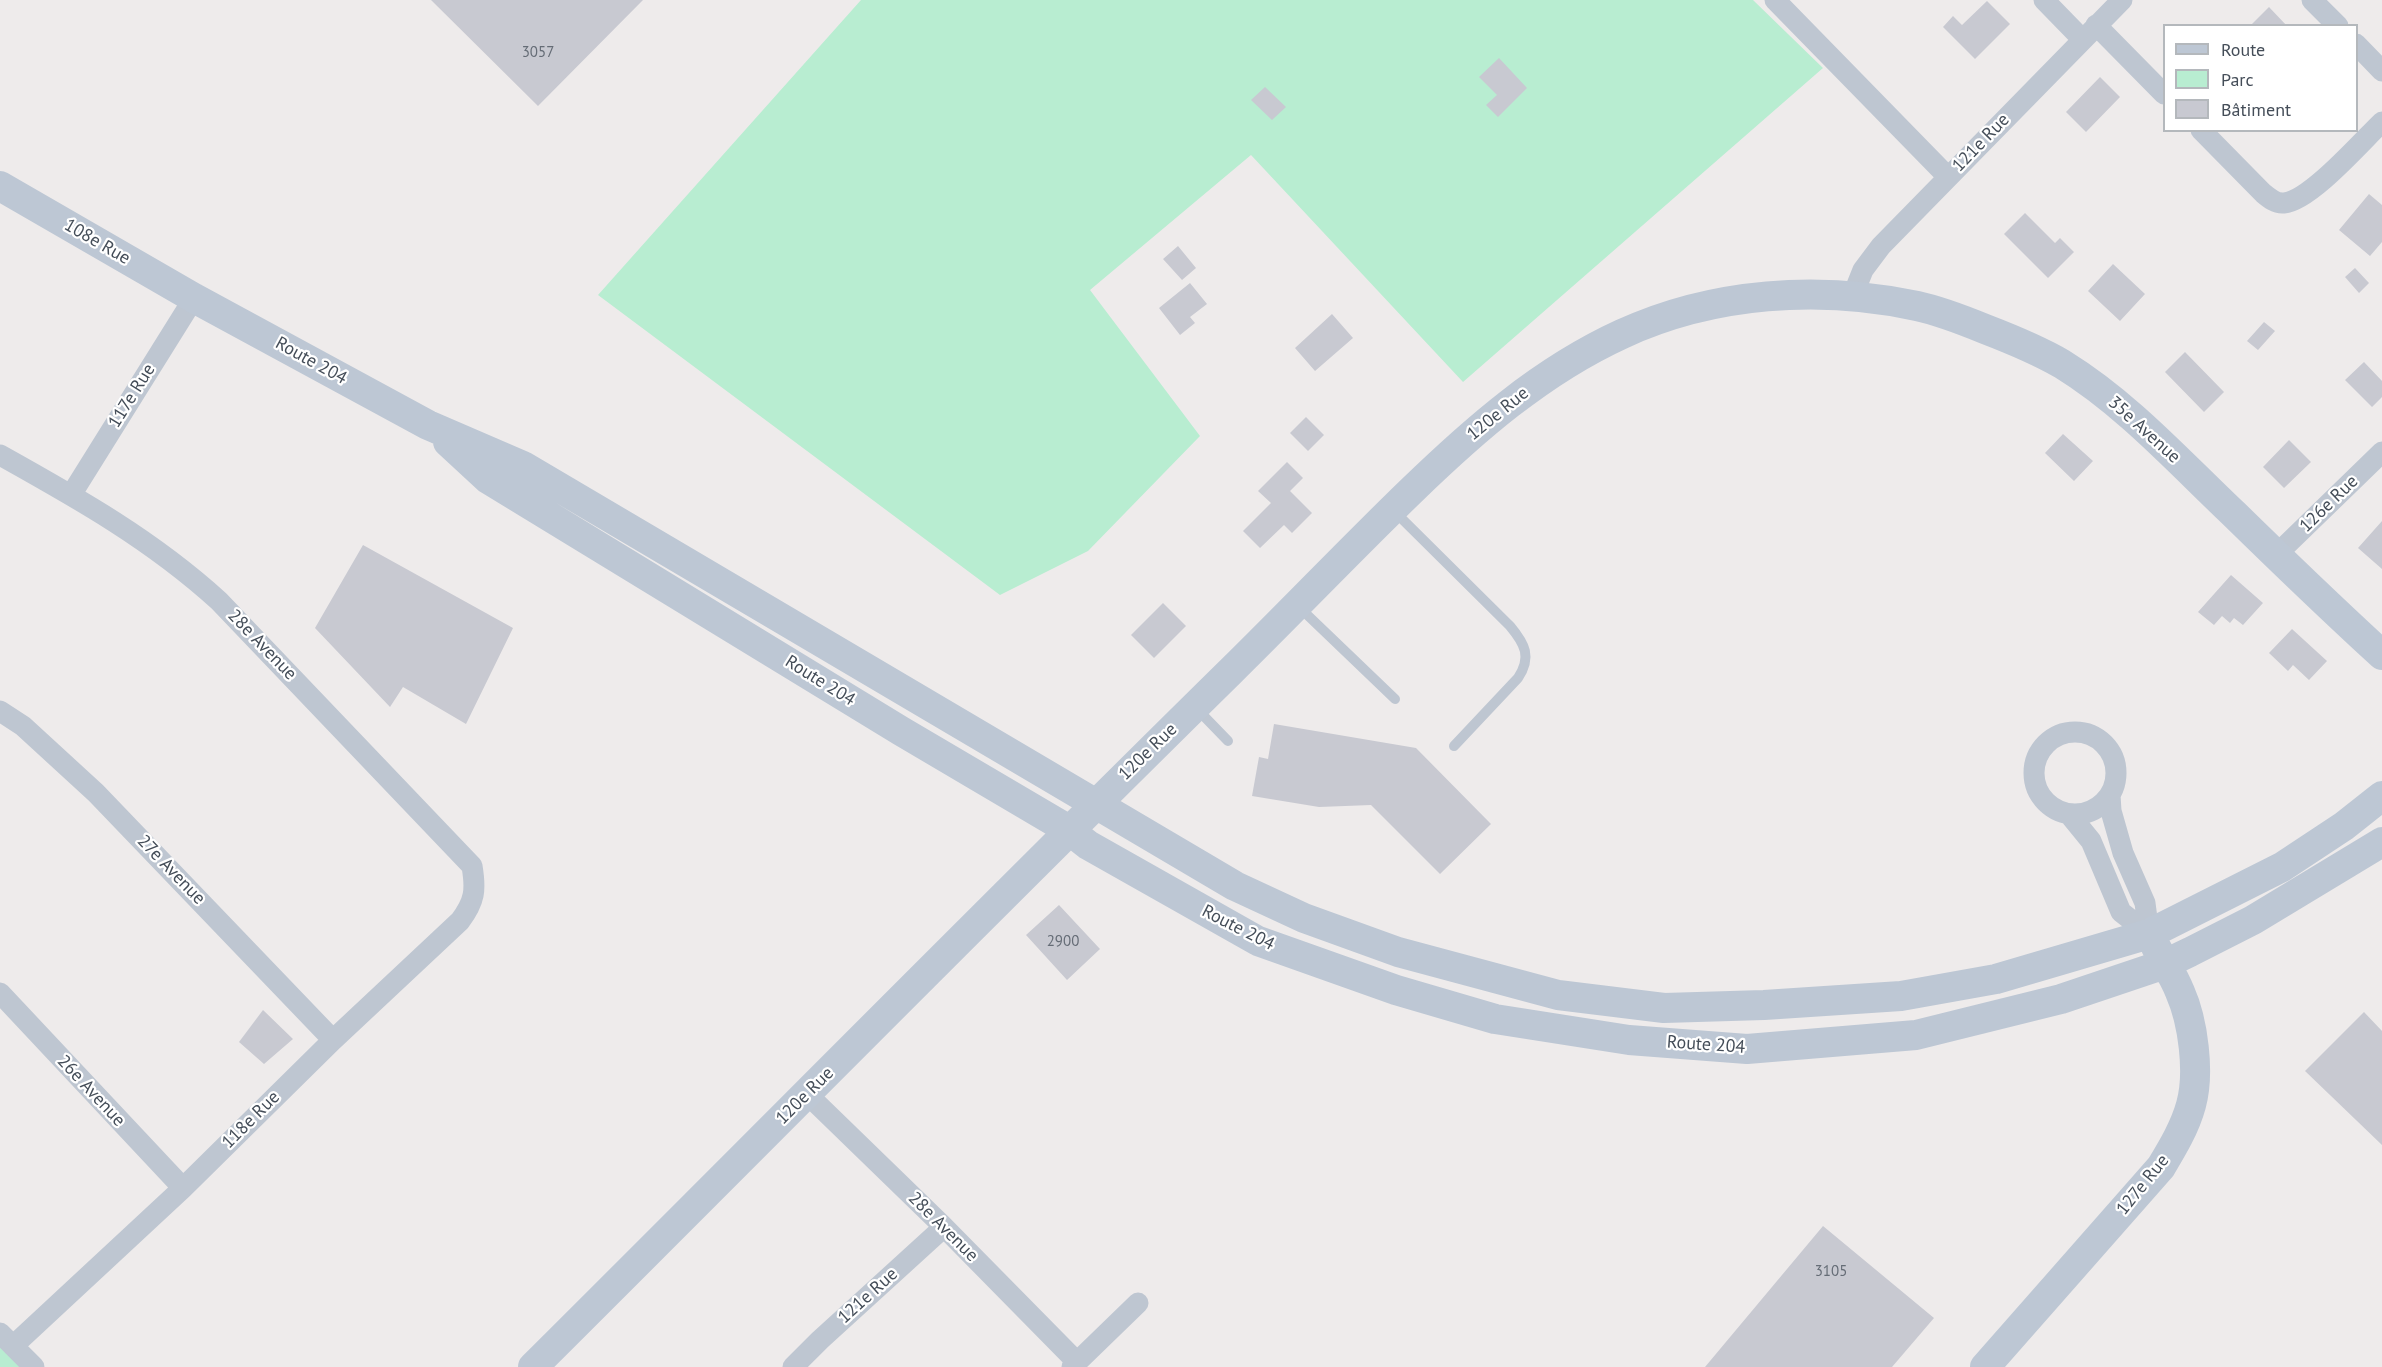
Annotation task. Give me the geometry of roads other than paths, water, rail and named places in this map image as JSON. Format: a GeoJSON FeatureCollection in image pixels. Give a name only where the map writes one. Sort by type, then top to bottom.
{"type":"FeatureCollection","features":[{"type":"Feature","properties":{"kind":"main road","name":"108e Rue"},"geometry":{"type":"LineString","coordinates":[[0,186],[194,298]]}},
{"type":"Feature","properties":{"kind":"main road","name":"120e Rue"},"geometry":{"type":"LineString","coordinates":[[533,1367],[1392,509],[1449,455],[1515,398],[1566,364],[1623,333],[1680,312],[1738,300],[1799,295],[1852,295]]}},
{"type":"Feature","properties":{"kind":"main road","name":"35e Avenue"},"geometry":{"type":"LineString","coordinates":[[1852,295],[1922,307],[1955,317],[2016,341],[2060,363],[2108,396],[2150,434],[2382,655]]}},
{"type":"Feature","properties":{"kind":"main road","name":"Route 204"},"geometry":{"type":"LineString","coordinates":[[194,298],[428,424],[523,466],[1235,886],[1304,918],[1398,952],[1558,995],[1664,1008],[1764,1005],[1901,996],[1996,979],[2108,948],[2149,934]]}},
{"type":"Feature","properties":{"kind":"main road","name":"Route 204"},"geometry":{"type":"LineString","coordinates":[[428,424],[489,478],[901,731],[1069,830],[1088,845],[1258,941],[1396,990],[1495,1019],[1629,1040],[1747,1049],[1916,1035],[2061,999],[2165,964]]}},
{"type":"Feature","properties":{"kind":"main road"},"geometry":{"type":"LineString","coordinates":[[2149,934],[2282,867],[2344,826],[2382,796]]}},
{"type":"Feature","properties":{"kind":"main road"},"geometry":{"type":"LineString","coordinates":[[2165,964],[2253,920],[2382,842]]}},
{"type":"Feature","properties":{"kind":"main road","name":"127e Rue"},"geometry":{"type":"LineString","coordinates":[[1986,1367],[2161,1167],[2181,1133],[2192,1103],[2194,1074],[2192,1027],[2180,992],[2149,934]]}},
{"type":"Feature","properties":{"kind":"street"},"geometry":{"type":"LineString","coordinates":[[1775,0],[1948,177]]}},
{"type":"Feature","properties":{"kind":"street"},"geometry":{"type":"LineString","coordinates":[[2044,0],[2089,32],[2163,93]]}},
{"type":"Feature","properties":{"kind":"street","name":"121e Rue"},"geometry":{"type":"LineString","coordinates":[[1852,295],[1863,270],[1881,246],[2122,0]]}},
{"type":"Feature","properties":{"kind":"street"},"geometry":{"type":"LineString","coordinates":[[2312,0],[2336,24]]}},
{"type":"Feature","properties":{"kind":"street"},"geometry":{"type":"LineString","coordinates":[[2358,46],[2382,71]]}},
{"type":"Feature","properties":{"kind":"street"},"geometry":{"type":"LineString","coordinates":[[2203,132],[2263,193],[2274,201],[2283,203],[2295,200],[2312,191],[2382,122]]}},
{"type":"Feature","properties":{"kind":"street","name":"117e Rue"},"geometry":{"type":"LineString","coordinates":[[71,495],[194,298]]}},
{"type":"Feature","properties":{"kind":"street","name":"126e Rue"},"geometry":{"type":"LineString","coordinates":[[2276,555],[2382,452]]}},
{"type":"Feature","properties":{"kind":"street","name":"28e Avenue"},"geometry":{"type":"LineString","coordinates":[[0,455],[136,535],[183,569],[219,601],[472,866],[475,886]]}},
{"type":"Feature","properties":{"kind":"street","name":"27e Avenue"},"geometry":{"type":"LineString","coordinates":[[0,711],[23,726],[96,793],[333,1040]]}},
{"type":"Feature","properties":{"kind":"street"},"geometry":{"type":"LineString","coordinates":[[2076,731],[2089,734],[2104,744],[2114,759],[2116,771],[2115,784],[2110,795],[2102,804],[2081,813],[2057,810],[2047,803],[2039,793],[2034,769],[2043,746],[2064,733],[2076,731]]}},
{"type":"Feature","properties":{"kind":"street"},"geometry":{"type":"LineString","coordinates":[[2110,795],[2111,811],[2123,853],[2145,903],[2149,934]]}},
{"type":"Feature","properties":{"kind":"street"},"geometry":{"type":"LineString","coordinates":[[2069,813],[2091,841],[2121,912],[2149,934]]}},
{"type":"Feature","properties":{"kind":"street","name":"118e Rue"},"geometry":{"type":"LineString","coordinates":[[6,1340],[183,1188],[333,1040],[460,921],[471,906],[475,886]]}},
{"type":"Feature","properties":{"kind":"street","name":"26e Avenue"},"geometry":{"type":"LineString","coordinates":[[0,993],[183,1188]]}},
{"type":"Feature","properties":{"kind":"street","name":"28e Avenue"},"geometry":{"type":"LineString","coordinates":[[807,1094],[944,1227],[1074,1365]]}},
{"type":"Feature","properties":{"kind":"street","name":"121e Rue"},"geometry":{"type":"LineString","coordinates":[[793,1367],[944,1227]]}},
{"type":"Feature","properties":{"kind":"street"},"geometry":{"type":"LineString","coordinates":[[1074,1365],[1138,1303]]}},
{"type":"Feature","properties":{"kind":"street"},"geometry":{"type":"LineString","coordinates":[[6,1340],[34,1367]]}},
{"type":"Feature","properties":{"kind":"lane"},"geometry":{"type":"LineString","coordinates":[[1392,509],[1510,626],[1522,641],[1526,658],[1525,667],[1518,678],[1454,746]]}},
{"type":"Feature","properties":{"kind":"lane"},"geometry":{"type":"LineString","coordinates":[[1297,604],[1395,699]]}},
{"type":"Feature","properties":{"kind":"lane"},"geometry":{"type":"LineString","coordinates":[[1195,706],[1228,741]]}}]}
